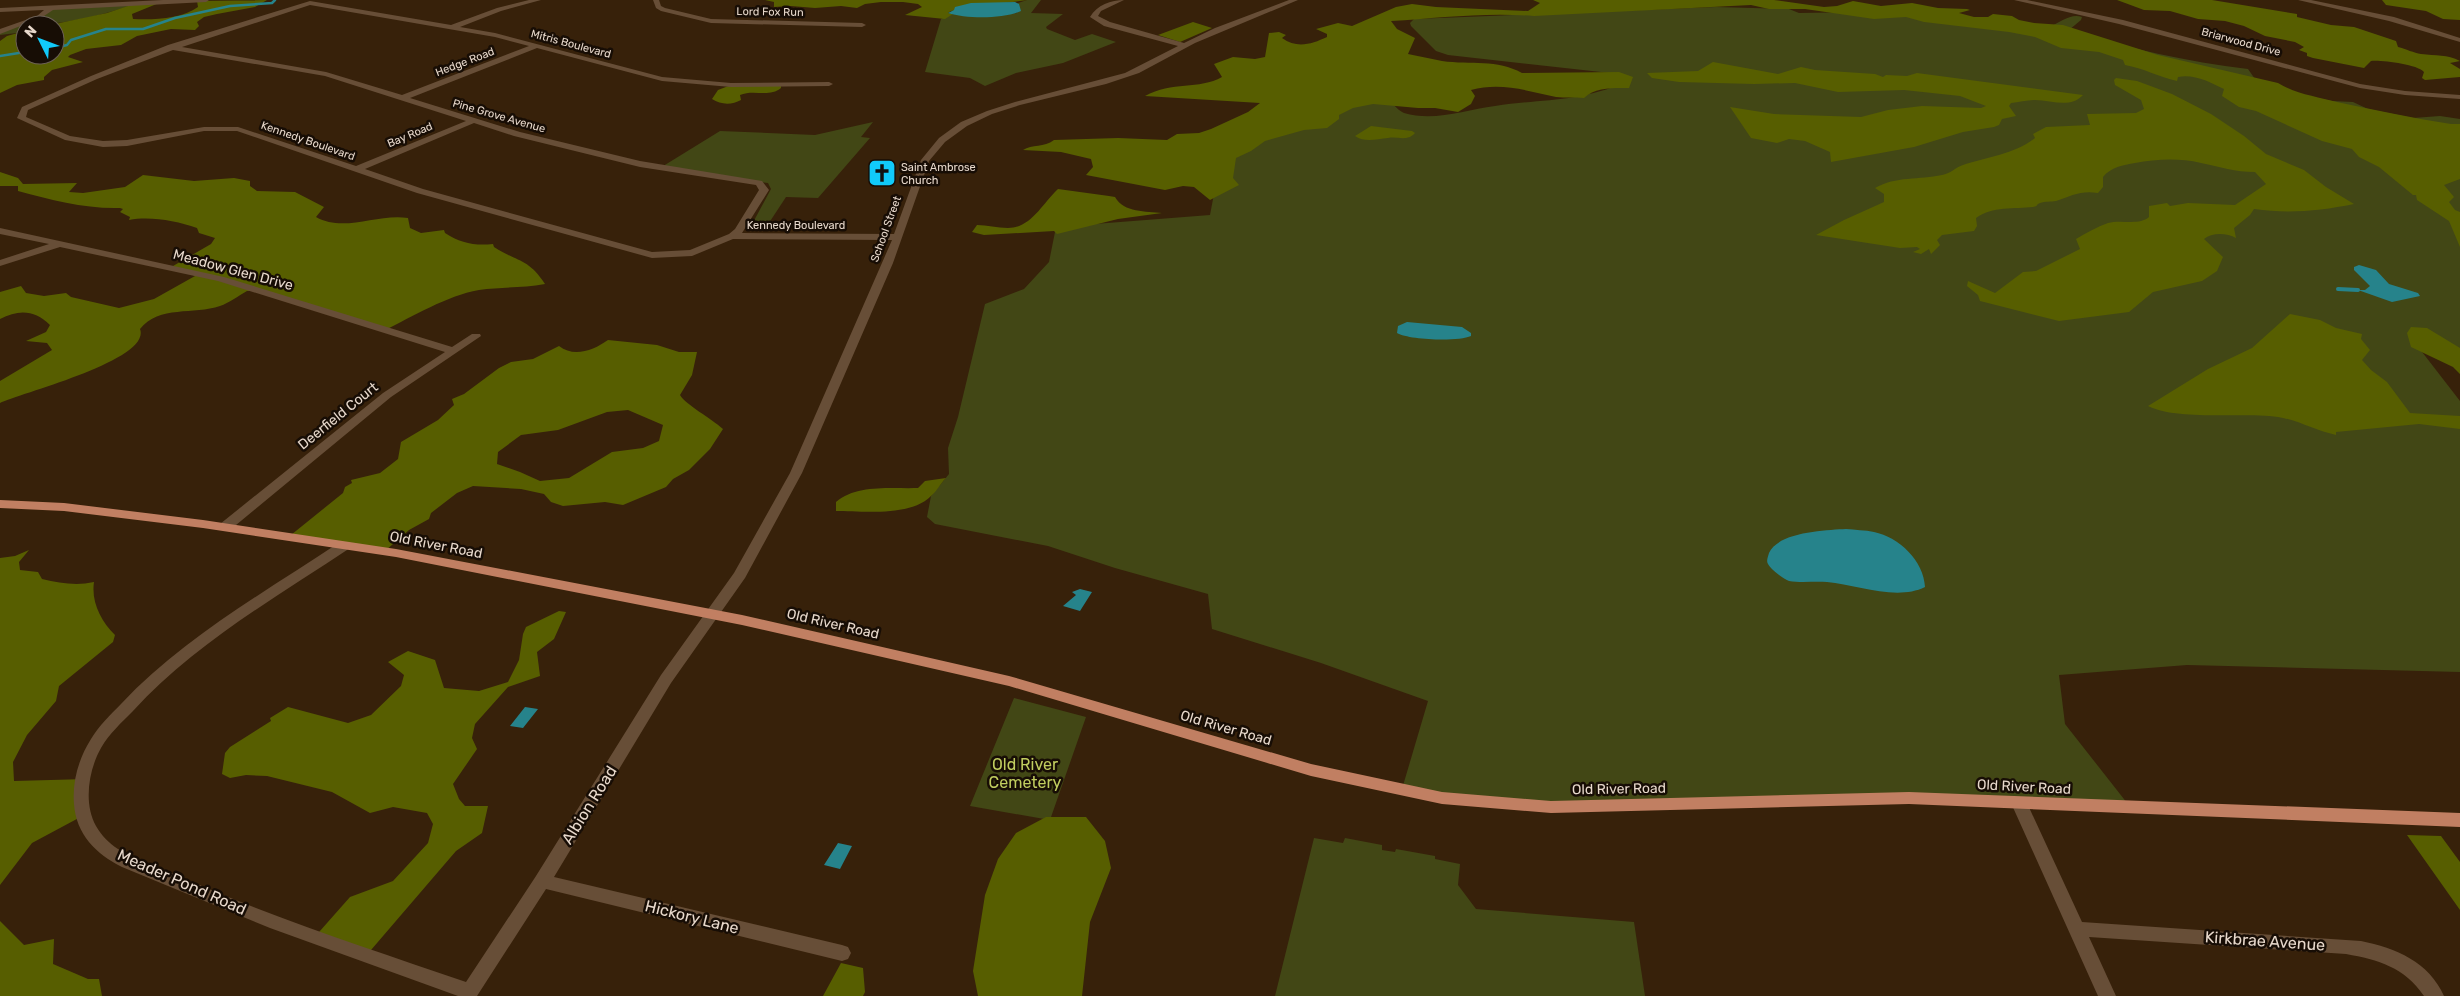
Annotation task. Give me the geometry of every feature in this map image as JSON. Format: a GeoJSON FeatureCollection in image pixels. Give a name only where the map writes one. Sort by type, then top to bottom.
{"type":"FeatureCollection","features":[{"type":"Feature","properties":{"kind":"main road","name":"Old River Road"},"geometry":{"type":"LineString","coordinates":[[0,504],[110,512],[225,527],[345,546],[752,622],[1009,681],[1311,770],[1442,798],[1551,807],[1855,798],[2460,820]]}},
{"type":"Feature","properties":{"kind":"street"},"geometry":{"type":"LineString","coordinates":[[0,10],[206,0]]}},
{"type":"Feature","properties":{"kind":"street"},"geometry":{"type":"LineString","coordinates":[[453,27],[499,9],[538,0]]}},
{"type":"Feature","properties":{"kind":"street","name":"Lord Fox Run"},"geometry":{"type":"LineString","coordinates":[[656,0],[658,7],[663,10],[711,21],[862,26]]}},
{"type":"Feature","properties":{"kind":"street"},"geometry":{"type":"LineString","coordinates":[[1121,0],[1098,10],[1094,16],[1107,24],[1184,46]]}},
{"type":"Feature","properties":{"kind":"street","name":"School Street"},"geometry":{"type":"LineString","coordinates":[[712,615],[740,575],[796,473],[888,263],[926,160],[935,146],[951,133],[1002,109],[1131,74],[1184,46],[1295,0]]}},
{"type":"Feature","properties":{"kind":"street","name":"Briarwood Drive"},"geometry":{"type":"LineString","coordinates":[[2017,0],[2133,25],[2360,86],[2405,94],[2460,97]]}},
{"type":"Feature","properties":{"kind":"street"},"geometry":{"type":"LineString","coordinates":[[2301,0],[2391,20],[2460,40]]}},
{"type":"Feature","properties":{"kind":"street","name":"Mitris Boulevard"},"geometry":{"type":"LineString","coordinates":[[309,2],[453,27],[536,46],[642,75],[681,82],[731,85],[829,84]]}},
{"type":"Feature","properties":{"kind":"street","name":"Kennedy Boulevard"},"geometry":{"type":"LineString","coordinates":[[309,2],[171,47],[60,92],[25,109],[22,118],[68,138],[104,144],[127,143],[204,129],[238,129],[420,191],[652,254],[680,255],[692,253],[732,236],[897,237]]}},
{"type":"Feature","properties":{"kind":"street"},"geometry":{"type":"LineString","coordinates":[[0,32],[39,17],[52,8]]}},
{"type":"Feature","properties":{"kind":"street","name":"Hedge Road"},"geometry":{"type":"LineString","coordinates":[[402,98],[536,46]]}},
{"type":"Feature","properties":{"kind":"street","name":"Pine Grove Avenue"},"geometry":{"type":"LineString","coordinates":[[171,47],[326,74],[472,121],[640,164],[759,183],[764,190],[739,231],[732,236]]}},
{"type":"Feature","properties":{"kind":"street","name":"Bay Road"},"geometry":{"type":"LineString","coordinates":[[355,170],[472,121]]}},
{"type":"Feature","properties":{"kind":"street","name":"Meadow Glen Drive"},"geometry":{"type":"LineString","coordinates":[[0,231],[228,281],[454,350]]}},
{"type":"Feature","properties":{"kind":"street"},"geometry":{"type":"LineString","coordinates":[[0,263],[62,244]]}},
{"type":"Feature","properties":{"kind":"street","name":"Deerfield Court"},"geometry":{"type":"LineString","coordinates":[[225,527],[387,395],[476,336]]}},
{"type":"Feature","properties":{"kind":"street","name":"Meader Pond Road"},"geometry":{"type":"LineString","coordinates":[[345,546],[199,644],[162,672],[131,700],[92,751],[80,795],[82,812],[97,841],[115,854],[166,878],[276,923],[468,994]]}},
{"type":"Feature","properties":{"kind":"street","name":"Albion Road"},"geometry":{"type":"LineString","coordinates":[[468,994],[542,881],[666,679],[712,615]]}},
{"type":"Feature","properties":{"kind":"street"},"geometry":{"type":"LineString","coordinates":[[2019,803],[2107,996]]}},
{"type":"Feature","properties":{"kind":"street","name":"Hickory Lane"},"geometry":{"type":"LineString","coordinates":[[542,881],[842,953]]}},
{"type":"Feature","properties":{"kind":"street","name":"Kirkbrae Avenue"},"geometry":{"type":"LineString","coordinates":[[2077,930],[2346,946],[2380,952],[2411,966],[2424,979],[2435,996]]}},
{"type":"Feature","properties":{"kind":"green space"},"geometry":{"type":"Polygon","coordinates":[[[267,0],[255,7],[204,17],[197,22],[199,26],[195,30],[171,29],[137,36],[121,45],[86,49],[68,57],[83,62],[52,70],[44,77],[44,80],[17,85],[0,93],[0,41],[7,36],[15,34],[15,65],[65,65],[65,22],[107,13],[134,4],[159,3],[132,14],[133,19],[167,18],[191,11],[198,7],[197,1],[267,0]]]}},
{"type":"Feature","properties":{"kind":"green space"},"geometry":{"type":"Polygon","coordinates":[[[765,0],[1027,0],[951,11],[948,13],[953,14],[945,19],[905,15],[922,7],[918,4],[903,2],[865,4],[857,8],[841,6],[815,8],[774,7],[774,2],[765,0]]]}},
{"type":"Feature","properties":{"kind":"green space"},"geometry":{"type":"Polygon","coordinates":[[[1027,0],[1041,0],[1031,13],[1063,14],[1046,27],[1047,29],[1075,40],[1092,34],[1116,42],[1063,63],[1016,73],[985,86],[970,78],[925,72],[941,19],[953,14],[978,17],[1017,13],[1018,3],[1027,0]]]}},
{"type":"Feature","properties":{"kind":"green space"},"geometry":{"type":"Polygon","coordinates":[[[1533,0],[1774,0],[1824,7],[1837,6],[1853,1],[1881,6],[1912,3],[1938,8],[1967,9],[1970,10],[1959,13],[1974,17],[1988,17],[1993,14],[2012,16],[2019,20],[2034,23],[2063,25],[2158,55],[2278,83],[2292,90],[2315,97],[2408,117],[2460,124],[2460,179],[2444,185],[2454,197],[2449,202],[2455,210],[2460,212],[2460,247],[2449,221],[2417,200],[2416,195],[2413,195],[2379,167],[2359,157],[2352,149],[2322,141],[2256,111],[2239,107],[2222,96],[2224,89],[2202,79],[2184,76],[2178,77],[2177,81],[2125,65],[2123,60],[2099,52],[2061,48],[2035,37],[2009,32],[1924,22],[1906,17],[1874,19],[1805,9],[1769,9],[1751,5],[1534,16],[1480,15],[1391,21],[1397,29],[1415,38],[1408,54],[1442,61],[1493,64],[1522,73],[1619,72],[1633,77],[1629,88],[1599,90],[1588,94],[1584,98],[1556,97],[1504,87],[1471,90],[1475,96],[1471,104],[1458,112],[1435,108],[1373,104],[1353,108],[1339,115],[1339,119],[1327,128],[1304,130],[1265,141],[1251,151],[1236,158],[1233,178],[1239,185],[1210,200],[1194,187],[1183,186],[1165,190],[1086,175],[1093,167],[1091,159],[1061,152],[1023,150],[1054,140],[1118,138],[1167,140],[1177,134],[1199,133],[1211,129],[1248,112],[1260,103],[1145,96],[1155,91],[1213,81],[1222,77],[1214,64],[1233,57],[1255,59],[1265,57],[1269,33],[1279,32],[1286,35],[1282,38],[1288,41],[1304,44],[1316,42],[1327,37],[1327,34],[1316,29],[1338,23],[1352,26],[1396,7],[1412,4],[1436,7],[1528,11],[1540,3],[1533,0]]]}},
{"type":"Feature","properties":{"kind":"green space"},"geometry":{"type":"Polygon","coordinates":[[[2117,0],[2212,0],[2297,14],[2297,17],[2331,25],[2354,27],[2396,41],[2398,47],[2416,53],[2446,56],[2455,59],[2460,61],[2450,63],[2460,69],[2460,77],[2425,80],[2422,78],[2424,72],[2420,69],[2399,63],[2371,61],[2364,68],[2313,58],[2299,50],[2304,47],[2295,42],[2265,36],[2244,26],[2225,21],[2198,19],[2170,11],[2144,10],[2117,0]]]}},
{"type":"Feature","properties":{"kind":"green space"},"geometry":{"type":"Polygon","coordinates":[[[2382,0],[2460,0],[2460,20],[2443,19],[2426,11],[2386,5],[2382,0]]]}},
{"type":"Feature","properties":{"kind":"green space"},"geometry":{"type":"Polygon","coordinates":[[[136,4],[82,19],[65,21],[65,15],[42,15],[52,8],[136,4]]]}},
{"type":"Feature","properties":{"kind":"green space"},"geometry":{"type":"Polygon","coordinates":[[[1716,7],[1789,9],[1799,13],[1864,12],[2050,27],[2066,19],[2078,16],[2082,17],[2081,20],[2069,30],[2158,54],[2248,69],[2255,79],[2270,89],[2332,101],[2353,102],[2368,109],[2413,118],[2440,116],[2460,119],[2460,350],[2419,348],[2460,401],[2460,672],[2187,665],[2059,675],[2065,724],[2131,808],[1909,798],[1551,807],[1402,789],[1428,701],[1321,663],[1212,629],[1208,594],[1115,568],[1048,546],[935,524],[927,517],[931,496],[949,474],[948,448],[958,417],[985,304],[1024,289],[1049,262],[1056,227],[1210,215],[1217,178],[1242,151],[1324,108],[1390,101],[1404,113],[1438,116],[1495,106],[1577,97],[1625,82],[1619,74],[1448,55],[1436,51],[1411,26],[1410,23],[1414,19],[1716,7]]]}},
{"type":"Feature","properties":{"kind":"green space"},"geometry":{"type":"Polygon","coordinates":[[[1193,22],[1212,28],[1180,42],[1158,35],[1193,22]]]}},
{"type":"Feature","properties":{"kind":"green space"},"geometry":{"type":"Polygon","coordinates":[[[15,26],[15,33],[0,35],[0,32],[15,26]]]}},
{"type":"Feature","properties":{"kind":"green space"},"geometry":{"type":"Polygon","coordinates":[[[1713,62],[1778,74],[1801,67],[1815,70],[1875,74],[1883,77],[1886,75],[1907,76],[1917,73],[2083,95],[2067,103],[2035,100],[2011,103],[2009,106],[2016,116],[2002,119],[1999,125],[1994,127],[1963,132],[1914,147],[1831,162],[1830,152],[1805,141],[1789,139],[1777,143],[1751,138],[1730,107],[1774,114],[1861,117],[1888,110],[1922,106],[1981,108],[1986,106],[1960,96],[1904,90],[1838,92],[1795,83],[1679,82],[1652,78],[1647,73],[1698,71],[1713,62]]]}},
{"type":"Feature","properties":{"kind":"green space"},"geometry":{"type":"Polygon","coordinates":[[[2116,78],[2137,81],[2172,94],[2211,114],[2244,136],[2266,154],[2304,170],[2326,187],[2354,204],[2304,211],[2254,209],[2250,215],[2234,228],[2236,238],[2220,234],[2211,235],[2204,239],[2223,257],[2217,271],[2202,281],[2153,292],[2129,312],[2059,321],[1980,301],[1978,295],[1967,286],[1968,281],[1995,293],[2023,272],[2036,271],[2080,249],[2076,239],[2096,228],[2113,222],[2145,220],[2149,217],[2149,206],[2167,203],[2170,206],[2188,203],[2235,205],[2266,184],[2255,172],[2234,170],[2184,160],[2152,161],[2113,169],[2103,177],[2103,187],[2098,193],[2081,193],[2056,201],[2042,202],[2035,207],[1996,210],[1982,214],[1976,218],[1977,226],[1974,231],[1942,235],[1937,240],[1940,245],[1931,254],[1929,249],[1921,254],[1913,252],[1920,249],[1917,247],[1900,248],[1816,235],[1884,202],[1884,194],[1875,188],[1883,184],[1945,174],[1963,165],[2019,148],[2035,138],[2033,134],[2046,127],[2090,125],[2087,114],[2136,113],[2144,109],[2141,100],[2115,85],[2114,80],[2116,78]]]}},
{"type":"Feature","properties":{"kind":"green space"},"geometry":{"type":"Polygon","coordinates":[[[731,85],[781,86],[781,88],[766,93],[745,93],[740,95],[741,100],[738,102],[723,103],[712,99],[718,90],[731,85]]]}},
{"type":"Feature","properties":{"kind":"green space"},"geometry":{"type":"Polygon","coordinates":[[[873,122],[861,137],[870,138],[818,198],[786,197],[765,229],[750,228],[771,189],[768,183],[660,168],[720,131],[815,135],[873,122]]]}},
{"type":"Feature","properties":{"kind":"green space"},"geometry":{"type":"Polygon","coordinates":[[[1371,126],[1412,131],[1415,133],[1406,138],[1371,140],[1355,136],[1371,126]]]}},
{"type":"Feature","properties":{"kind":"green space"},"geometry":{"type":"Polygon","coordinates":[[[0,172],[18,178],[23,184],[77,183],[69,192],[83,193],[125,187],[143,175],[194,181],[234,178],[250,181],[250,186],[257,191],[295,192],[324,207],[316,217],[327,221],[350,223],[385,218],[408,218],[410,228],[421,233],[444,230],[445,233],[462,241],[480,245],[493,244],[494,247],[502,252],[522,261],[533,269],[545,284],[487,289],[467,293],[430,307],[383,331],[247,291],[220,306],[167,314],[148,321],[140,329],[138,341],[126,352],[107,363],[82,374],[0,403],[0,381],[52,350],[47,343],[26,341],[46,332],[50,325],[39,316],[20,313],[0,319],[0,292],[21,286],[26,293],[44,296],[66,293],[71,297],[119,308],[154,299],[195,276],[173,266],[211,244],[215,238],[199,233],[197,228],[172,221],[155,219],[129,220],[130,217],[120,212],[123,209],[120,208],[94,207],[69,203],[18,191],[18,186],[0,186],[0,172]]]}},
{"type":"Feature","properties":{"kind":"green space"},"geometry":{"type":"Polygon","coordinates":[[[1058,189],[1115,197],[1130,209],[1162,213],[1118,219],[1057,234],[1054,231],[984,235],[972,232],[977,225],[1008,228],[1023,224],[1036,214],[1058,189]]]}},
{"type":"Feature","properties":{"kind":"green space"},"geometry":{"type":"Polygon","coordinates":[[[2290,314],[2320,320],[2336,328],[2362,334],[2361,339],[2370,350],[2362,360],[2371,370],[2387,382],[2410,413],[2460,416],[2460,429],[2419,424],[2336,432],[2336,435],[2278,417],[2193,415],[2161,411],[2148,406],[2208,369],[2252,348],[2290,314]]]}},
{"type":"Feature","properties":{"kind":"green space"},"geometry":{"type":"Polygon","coordinates":[[[2411,327],[2427,328],[2460,348],[2460,374],[2453,367],[2411,347],[2407,333],[2411,327]]]}},
{"type":"Feature","properties":{"kind":"green space"},"geometry":{"type":"Polygon","coordinates":[[[608,340],[657,345],[679,352],[697,352],[692,375],[680,395],[723,429],[710,449],[689,470],[673,479],[666,487],[623,505],[605,502],[563,506],[551,502],[544,494],[521,489],[473,486],[457,493],[431,513],[429,519],[409,530],[385,551],[286,539],[343,493],[345,487],[352,483],[351,480],[380,473],[398,459],[401,442],[438,420],[454,405],[452,399],[464,394],[499,368],[511,362],[533,359],[559,346],[571,352],[577,352],[602,344],[608,340]],[[628,410],[607,412],[558,430],[521,435],[498,452],[497,464],[540,481],[569,478],[612,452],[643,448],[659,441],[663,425],[628,410]]]}},
{"type":"Feature","properties":{"kind":"green space"},"geometry":{"type":"Polygon","coordinates":[[[946,478],[931,496],[922,503],[911,507],[872,512],[836,511],[836,502],[854,492],[875,489],[918,488],[925,481],[946,478]]]}},
{"type":"Feature","properties":{"kind":"green space"},"geometry":{"type":"Polygon","coordinates":[[[29,550],[19,562],[20,570],[38,572],[42,579],[62,583],[81,584],[94,582],[94,597],[98,611],[105,624],[115,635],[113,642],[59,686],[56,701],[27,735],[13,762],[14,781],[87,779],[88,813],[32,843],[0,885],[0,558],[15,556],[29,550]]]}},
{"type":"Feature","properties":{"kind":"green space"},"geometry":{"type":"Polygon","coordinates":[[[559,611],[566,612],[554,639],[537,652],[540,676],[508,687],[475,724],[472,738],[477,749],[453,784],[459,799],[465,806],[488,806],[482,833],[456,851],[365,957],[312,940],[350,897],[393,881],[428,843],[433,824],[427,813],[393,807],[370,813],[332,792],[267,776],[246,775],[230,778],[222,774],[225,753],[230,747],[271,721],[270,718],[288,707],[348,723],[371,715],[401,686],[404,675],[388,662],[408,651],[435,660],[444,688],[479,691],[508,682],[519,660],[526,627],[559,611]]]}},
{"type":"Feature","properties":{"kind":"green space","name":"Old River Cemetery"},"geometry":{"type":"Polygon","coordinates":[[[1014,698],[1086,717],[1050,820],[970,806],[1014,698]]]}},
{"type":"Feature","properties":{"kind":"green space"},"geometry":{"type":"Polygon","coordinates":[[[1046,817],[1086,817],[1105,841],[1111,868],[1090,922],[1082,996],[978,996],[973,971],[985,895],[998,859],[1016,833],[1046,817]]]}},
{"type":"Feature","properties":{"kind":"green space"},"geometry":{"type":"Polygon","coordinates":[[[2407,835],[2441,836],[2460,862],[2460,910],[2407,835]]]}},
{"type":"Feature","properties":{"kind":"green space"},"geometry":{"type":"Polygon","coordinates":[[[1314,838],[1343,843],[1345,838],[1382,845],[1382,850],[1395,852],[1396,849],[1435,856],[1435,859],[1460,864],[1458,885],[1476,909],[1634,922],[1645,996],[1275,996],[1314,838]]]}},
{"type":"Feature","properties":{"kind":"green space"},"geometry":{"type":"Polygon","coordinates":[[[0,921],[24,945],[54,939],[53,964],[88,979],[99,979],[102,996],[0,996],[0,921]]]}},
{"type":"Feature","properties":{"kind":"green space"},"geometry":{"type":"Polygon","coordinates":[[[841,963],[863,968],[865,992],[863,996],[823,996],[841,963]]]}},
{"type":"Feature","properties":{"kind":"water"},"geometry":{"type":"Polygon","coordinates":[[[1015,2],[1019,4],[1021,11],[1005,16],[975,17],[948,13],[954,10],[955,7],[971,3],[1015,2]]]}},
{"type":"Feature","properties":{"kind":"water"},"geometry":{"type":"Polygon","coordinates":[[[2359,265],[2376,270],[2389,284],[2418,293],[2420,296],[2392,302],[2358,290],[2365,290],[2370,286],[2354,270],[2354,267],[2359,265]]]}},
{"type":"Feature","properties":{"kind":"water"},"geometry":{"type":"Polygon","coordinates":[[[1407,322],[1462,327],[1471,333],[1471,336],[1456,339],[1434,339],[1412,337],[1397,333],[1398,326],[1407,322]]]}},
{"type":"Feature","properties":{"kind":"water"},"geometry":{"type":"Polygon","coordinates":[[[1846,529],[1874,532],[1892,539],[1901,545],[1915,559],[1924,577],[1925,587],[1902,593],[1877,591],[1827,582],[1789,581],[1767,563],[1769,553],[1774,546],[1792,536],[1846,529]]]}},
{"type":"Feature","properties":{"kind":"water"},"geometry":{"type":"Polygon","coordinates":[[[1080,589],[1092,592],[1080,611],[1063,606],[1076,595],[1072,592],[1080,589]]]}},
{"type":"Feature","properties":{"kind":"water"},"geometry":{"type":"Polygon","coordinates":[[[525,707],[538,709],[523,728],[510,726],[525,707]]]}},
{"type":"Feature","properties":{"kind":"water"},"geometry":{"type":"Polygon","coordinates":[[[838,843],[852,846],[840,869],[824,865],[838,843]]]}},
{"type":"Feature","properties":{"kind":"waterway"},"geometry":{"type":"LineString","coordinates":[[65,46],[71,40],[106,29],[143,29],[175,18],[230,6],[272,3],[275,0]]}},
{"type":"Feature","properties":{"kind":"waterway"},"geometry":{"type":"LineString","coordinates":[[0,56],[15,54]]}},
{"type":"Feature","properties":{"kind":"waterway"},"geometry":{"type":"LineString","coordinates":[[2338,289],[2358,290]]}},
{"type":"Feature","properties":{"kind":"place","name":"Saint Ambrose Church"},"geometry":{"type":"Point","coordinates":[882,173]}}]}
